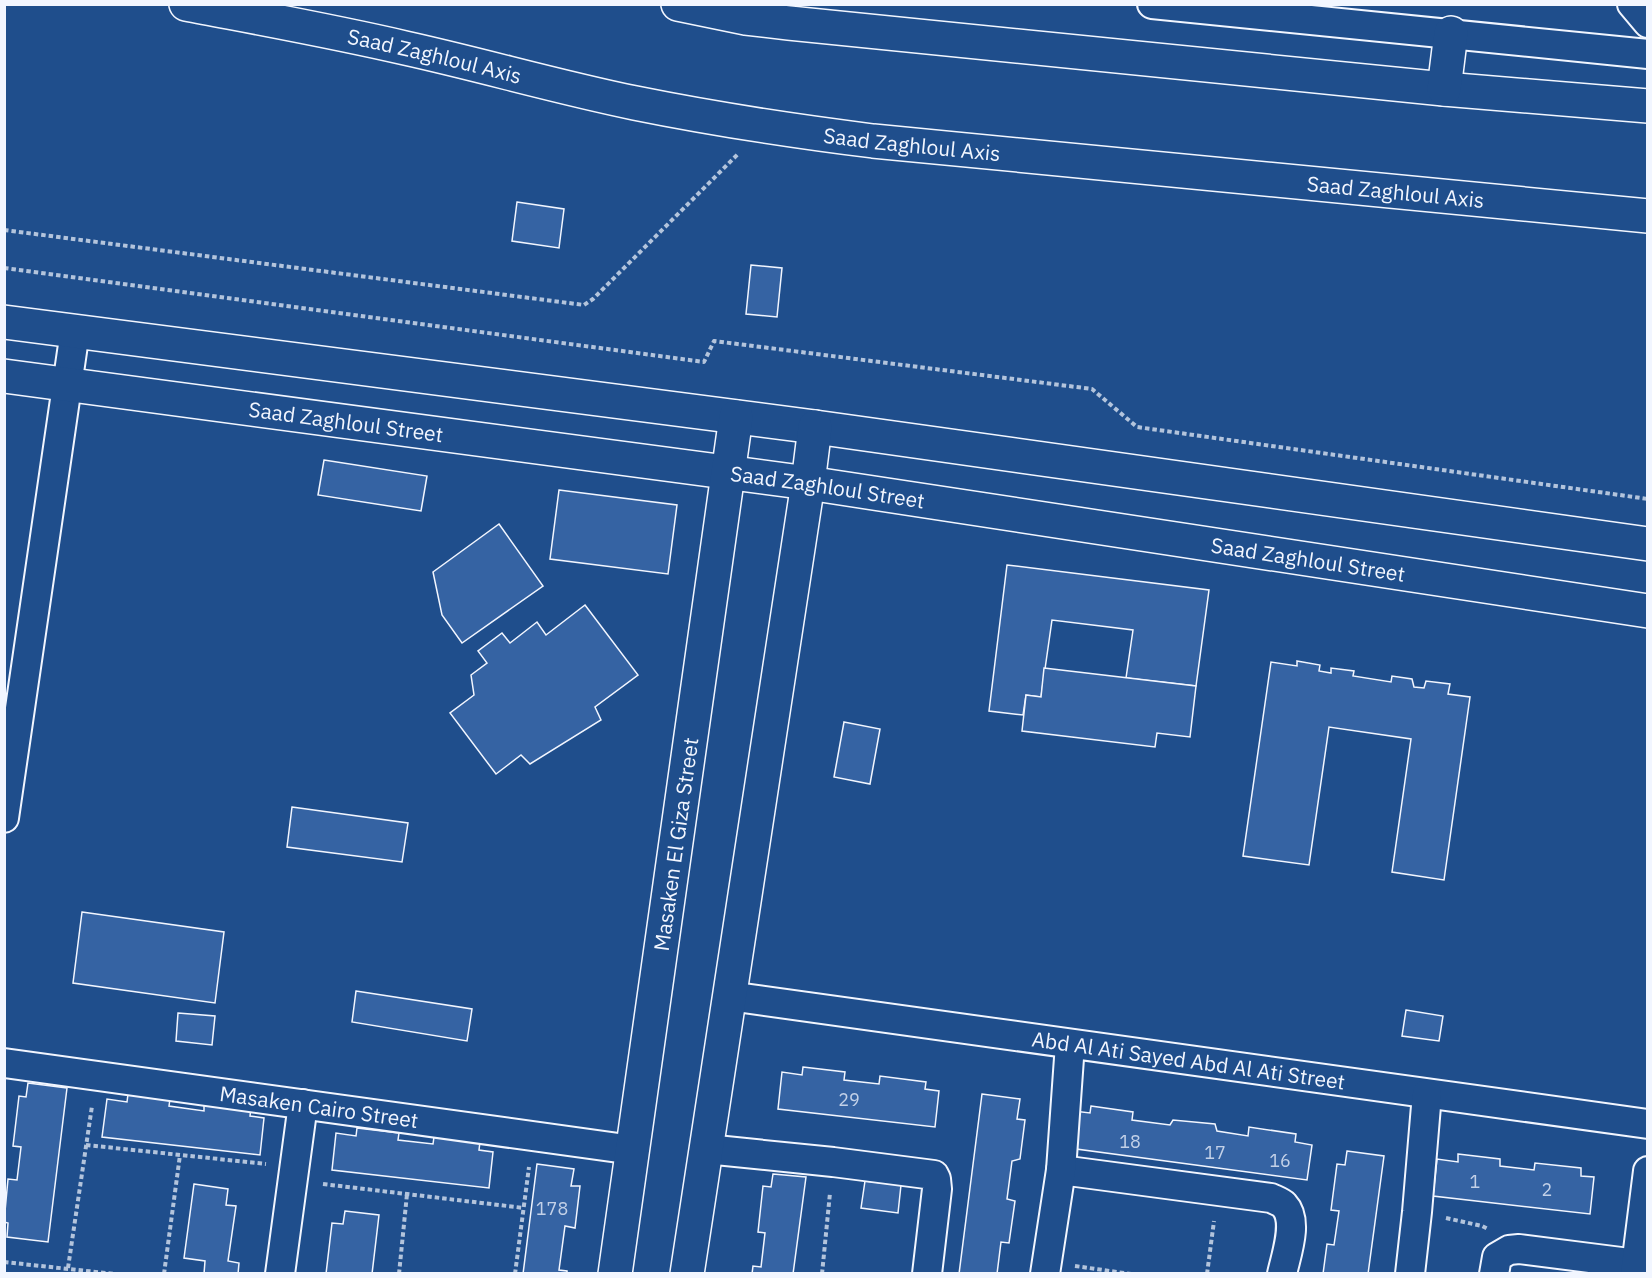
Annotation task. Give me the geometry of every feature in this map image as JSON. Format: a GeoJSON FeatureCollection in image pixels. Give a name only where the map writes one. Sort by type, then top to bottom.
{"type":"FeatureCollection","features":[{"type":"Feature","properties":{"kind":"street","name":"Saad Zaghloul Axis"},"geometry":{"type":"LineString","coordinates":[[186,4],[295,24],[633,102],[764,127],[885,143],[1647,216]]}},
{"type":"Feature","properties":{"kind":"street"},"geometry":{"type":"LineString","coordinates":[[678,4],[797,14],[1444,89],[1647,106]]}},
{"type":"Feature","properties":{"kind":"street"},"geometry":{"type":"LineString","coordinates":[[1152,4],[1647,54]]}},
{"type":"Feature","properties":{"kind":"street"},"geometry":{"type":"LineString","coordinates":[[1632,4],[1647,23]]}},
{"type":"Feature","properties":{"kind":"street"},"geometry":{"type":"LineString","coordinates":[[1444,89],[1451,33]]}},
{"type":"Feature","properties":{"kind":"street"},"geometry":{"type":"LineString","coordinates":[[4,322],[815,427],[1647,544]]}},
{"type":"Feature","properties":{"kind":"street"},"geometry":{"type":"LineString","coordinates":[[4,818],[75,331]]}},
{"type":"Feature","properties":{"kind":"street","name":"Saad Zaghloul Street"},"geometry":{"type":"LineString","coordinates":[[4,376],[808,483],[1647,611]]}},
{"type":"Feature","properties":{"kind":"street","name":"Masaken El Giza Street"},"geometry":{"type":"LineString","coordinates":[[615,1274],[736,417]]}},
{"type":"Feature","properties":{"kind":"street"},"geometry":{"type":"LineString","coordinates":[[687,1274],[815,427]]}},
{"type":"Feature","properties":{"kind":"street","name":"Abd Al Ati Sayed Abd Al Ati Street"},"geometry":{"type":"LineString","coordinates":[[729,996],[1647,1124]]}},
{"type":"Feature","properties":{"kind":"street"},"geometry":{"type":"LineString","coordinates":[[1047,1268],[1061,1170],[1070,1044]]}},
{"type":"Feature","properties":{"kind":"street","name":"Masaken Cairo Street"},"geometry":{"type":"LineString","coordinates":[[4,1063],[633,1150]]}},
{"type":"Feature","properties":{"kind":"street"},"geometry":{"type":"LineString","coordinates":[[1410,1274],[1427,1094]]}},
{"type":"Feature","properties":{"kind":"street"},"geometry":{"type":"LineString","coordinates":[[280,1274],[303,1104]]}},
{"type":"Feature","properties":{"kind":"street"},"geometry":{"type":"LineString","coordinates":[[706,1149],[934,1175],[937,1189],[927,1274]]}},
{"type":"Feature","properties":{"kind":"street"},"geometry":{"type":"LineString","coordinates":[[1061,1170],[1271,1198],[1283,1204],[1290,1216],[1282,1274]]}},
{"type":"Feature","properties":{"kind":"street"},"geometry":{"type":"LineString","coordinates":[[1494,1274],[1497,1257],[1509,1250],[1529,1250],[1636,1269],[1647,1171]]}},
{"type":"Feature","properties":{"kind":"path"},"geometry":{"type":"LineString","coordinates":[[4,230],[584,305],[593,299],[764,127]]}},
{"type":"Feature","properties":{"kind":"path"},"geometry":{"type":"LineString","coordinates":[[4,268],[704,362],[714,341],[1092,389],[1137,427],[1647,499]]}},
{"type":"Feature","properties":{"kind":"path"},"geometry":{"type":"LineString","coordinates":[[68,1268],[96,1076]]}},
{"type":"Feature","properties":{"kind":"path"},"geometry":{"type":"LineString","coordinates":[[515,1274],[532,1136]]}},
{"type":"Feature","properties":{"kind":"path"},"geometry":{"type":"LineString","coordinates":[[86,1145],[180,1155],[407,1194],[524,1208]]}},
{"type":"Feature","properties":{"kind":"path"},"geometry":{"type":"LineString","coordinates":[[164,1274],[180,1155]]}},
{"type":"Feature","properties":{"kind":"path"},"geometry":{"type":"LineString","coordinates":[[822,1274],[833,1162]]}},
{"type":"Feature","properties":{"kind":"path"},"geometry":{"type":"LineString","coordinates":[[1207,1274],[1218,1191]]}},
{"type":"Feature","properties":{"kind":"path"},"geometry":{"type":"LineString","coordinates":[[399,1274],[407,1194]]}},
{"type":"Feature","properties":{"kind":"path"},"geometry":{"type":"LineString","coordinates":[[1417,1212],[1482,1226],[1497,1235],[1509,1250]]}},
{"type":"Feature","properties":{"kind":"path"},"geometry":{"type":"LineString","coordinates":[[4,1262],[115,1274]]}},
{"type":"Feature","properties":{"kind":"path"},"geometry":{"type":"LineString","coordinates":[[1047,1268],[1131,1274]]}},
{"type":"Feature","properties":{"kind":"building"},"geometry":{"type":"Polygon","coordinates":[[[517,202],[564,209],[559,248],[512,241],[517,202]]]}},
{"type":"Feature","properties":{"kind":"building"},"geometry":{"type":"Polygon","coordinates":[[[751,265],[782,268],[777,317],[746,314],[751,265]]]}},
{"type":"Feature","properties":{"kind":"building"},"geometry":{"type":"Polygon","coordinates":[[[324,460],[427,476],[421,511],[318,495],[324,460]]]}},
{"type":"Feature","properties":{"kind":"building"},"geometry":{"type":"Polygon","coordinates":[[[559,490],[677,505],[668,574],[550,559],[559,490]]]}},
{"type":"Feature","properties":{"kind":"building"},"geometry":{"type":"Polygon","coordinates":[[[499,524],[543,586],[462,643],[442,615],[433,572],[499,524]]]}},
{"type":"Feature","properties":{"kind":"building"},"geometry":{"type":"Polygon","coordinates":[[[1007,565],[1209,590],[1196,686],[1126,678],[1133,630],[1052,620],[1041,697],[1026,695],[1023,715],[989,711],[1007,565]]]}},
{"type":"Feature","properties":{"kind":"building"},"geometry":{"type":"Polygon","coordinates":[[[585,605],[638,675],[595,707],[601,720],[530,764],[521,755],[496,774],[450,713],[474,695],[471,675],[487,663],[478,651],[502,633],[510,643],[537,622],[546,635],[585,605]]]}},
{"type":"Feature","properties":{"kind":"building"},"geometry":{"type":"Polygon","coordinates":[[[1297,661],[1320,665],[1319,671],[1331,673],[1331,668],[1354,671],[1353,676],[1391,682],[1392,676],[1412,679],[1414,687],[1424,688],[1426,681],[1450,684],[1448,694],[1470,697],[1444,880],[1392,872],[1411,739],[1329,727],[1309,865],[1243,856],[1271,662],[1297,666],[1297,661]]]}},
{"type":"Feature","properties":{"kind":"building"},"geometry":{"type":"Polygon","coordinates":[[[1044,668],[1196,686],[1190,737],[1157,733],[1155,747],[1022,731],[1026,695],[1041,697],[1044,668]]]}},
{"type":"Feature","properties":{"kind":"building"},"geometry":{"type":"Polygon","coordinates":[[[844,722],[880,729],[870,784],[834,777],[844,722]]]}},
{"type":"Feature","properties":{"kind":"building"},"geometry":{"type":"Polygon","coordinates":[[[292,807],[408,823],[402,862],[287,847],[292,807]]]}},
{"type":"Feature","properties":{"kind":"building"},"geometry":{"type":"Polygon","coordinates":[[[82,912],[224,932],[215,1003],[73,983],[82,912]]]}},
{"type":"Feature","properties":{"kind":"building"},"geometry":{"type":"Polygon","coordinates":[[[356,991],[472,1009],[467,1041],[352,1022],[356,991]]]}},
{"type":"Feature","properties":{"kind":"building"},"geometry":{"type":"Polygon","coordinates":[[[1406,1010],[1443,1016],[1439,1041],[1402,1036],[1406,1010]]]}},
{"type":"Feature","properties":{"kind":"building"},"geometry":{"type":"Polygon","coordinates":[[[178,1013],[215,1016],[212,1045],[176,1041],[178,1013]]]}},
{"type":"Feature","properties":{"kind":"building"},"geometry":{"type":"Polygon","coordinates":[[[803,1067],[845,1072],[844,1080],[879,1084],[880,1076],[926,1082],[925,1089],[939,1091],[935,1127],[778,1109],[782,1072],[802,1075],[803,1067]]]}},
{"type":"Feature","properties":{"kind":"building"},"geometry":{"type":"Polygon","coordinates":[[[28,1083],[67,1088],[48,1242],[7,1237],[8,1223],[4,1222],[8,1179],[17,1180],[21,1147],[13,1146],[19,1096],[26,1097],[28,1083]]]}},
{"type":"Feature","properties":{"kind":"building"},"geometry":{"type":"Polygon","coordinates":[[[128,1094],[170,1099],[169,1106],[204,1111],[204,1103],[251,1108],[250,1116],[264,1118],[260,1155],[102,1137],[107,1099],[127,1102],[128,1094]]]}},
{"type":"Feature","properties":{"kind":"building"},"geometry":{"type":"Polygon","coordinates":[[[982,1094],[1020,1099],[1017,1119],[1025,1120],[1020,1159],[1012,1161],[1007,1199],[1015,1201],[1009,1243],[1001,1242],[997,1274],[959,1274],[982,1094]]]}},
{"type":"Feature","properties":{"kind":"building"},"geometry":{"type":"Polygon","coordinates":[[[1091,1106],[1133,1112],[1132,1120],[1170,1125],[1173,1120],[1215,1124],[1217,1131],[1248,1136],[1249,1127],[1296,1134],[1295,1142],[1312,1145],[1307,1180],[1069,1148],[1074,1111],[1090,1113],[1091,1106]]]}},
{"type":"Feature","properties":{"kind":"building"},"geometry":{"type":"Polygon","coordinates":[[[357,1128],[399,1133],[398,1140],[433,1144],[434,1137],[480,1142],[479,1150],[493,1152],[489,1188],[332,1170],[336,1133],[356,1136],[357,1128]]]}},
{"type":"Feature","properties":{"kind":"building"},"geometry":{"type":"Polygon","coordinates":[[[1347,1151],[1384,1156],[1368,1274],[1323,1274],[1327,1244],[1334,1245],[1339,1211],[1331,1210],[1337,1164],[1345,1165],[1347,1151]]]}},
{"type":"Feature","properties":{"kind":"building"},"geometry":{"type":"Polygon","coordinates":[[[1458,1154],[1500,1159],[1500,1166],[1534,1170],[1535,1163],[1581,1168],[1581,1176],[1594,1177],[1590,1214],[1433,1196],[1437,1159],[1458,1162],[1458,1154]]]}},
{"type":"Feature","properties":{"kind":"building"},"geometry":{"type":"Polygon","coordinates":[[[537,1164],[574,1169],[571,1186],[580,1186],[575,1228],[565,1226],[559,1270],[567,1271],[567,1274],[523,1274],[537,1164]]]}},
{"type":"Feature","properties":{"kind":"building"},"geometry":{"type":"Polygon","coordinates":[[[773,1174],[806,1177],[793,1274],[752,1274],[753,1266],[761,1267],[765,1233],[758,1232],[763,1186],[771,1187],[773,1174]]]}},
{"type":"Feature","properties":{"kind":"building"},"geometry":{"type":"Polygon","coordinates":[[[865,1181],[901,1185],[898,1213],[861,1208],[865,1181]]]}},
{"type":"Feature","properties":{"kind":"building"},"geometry":{"type":"Polygon","coordinates":[[[194,1184],[228,1189],[226,1205],[236,1206],[228,1261],[239,1263],[238,1274],[204,1274],[205,1261],[184,1258],[194,1184]]]}},
{"type":"Feature","properties":{"kind":"building"},"geometry":{"type":"Polygon","coordinates":[[[345,1211],[379,1215],[372,1274],[326,1274],[332,1223],[343,1224],[345,1211]]]}}]}
